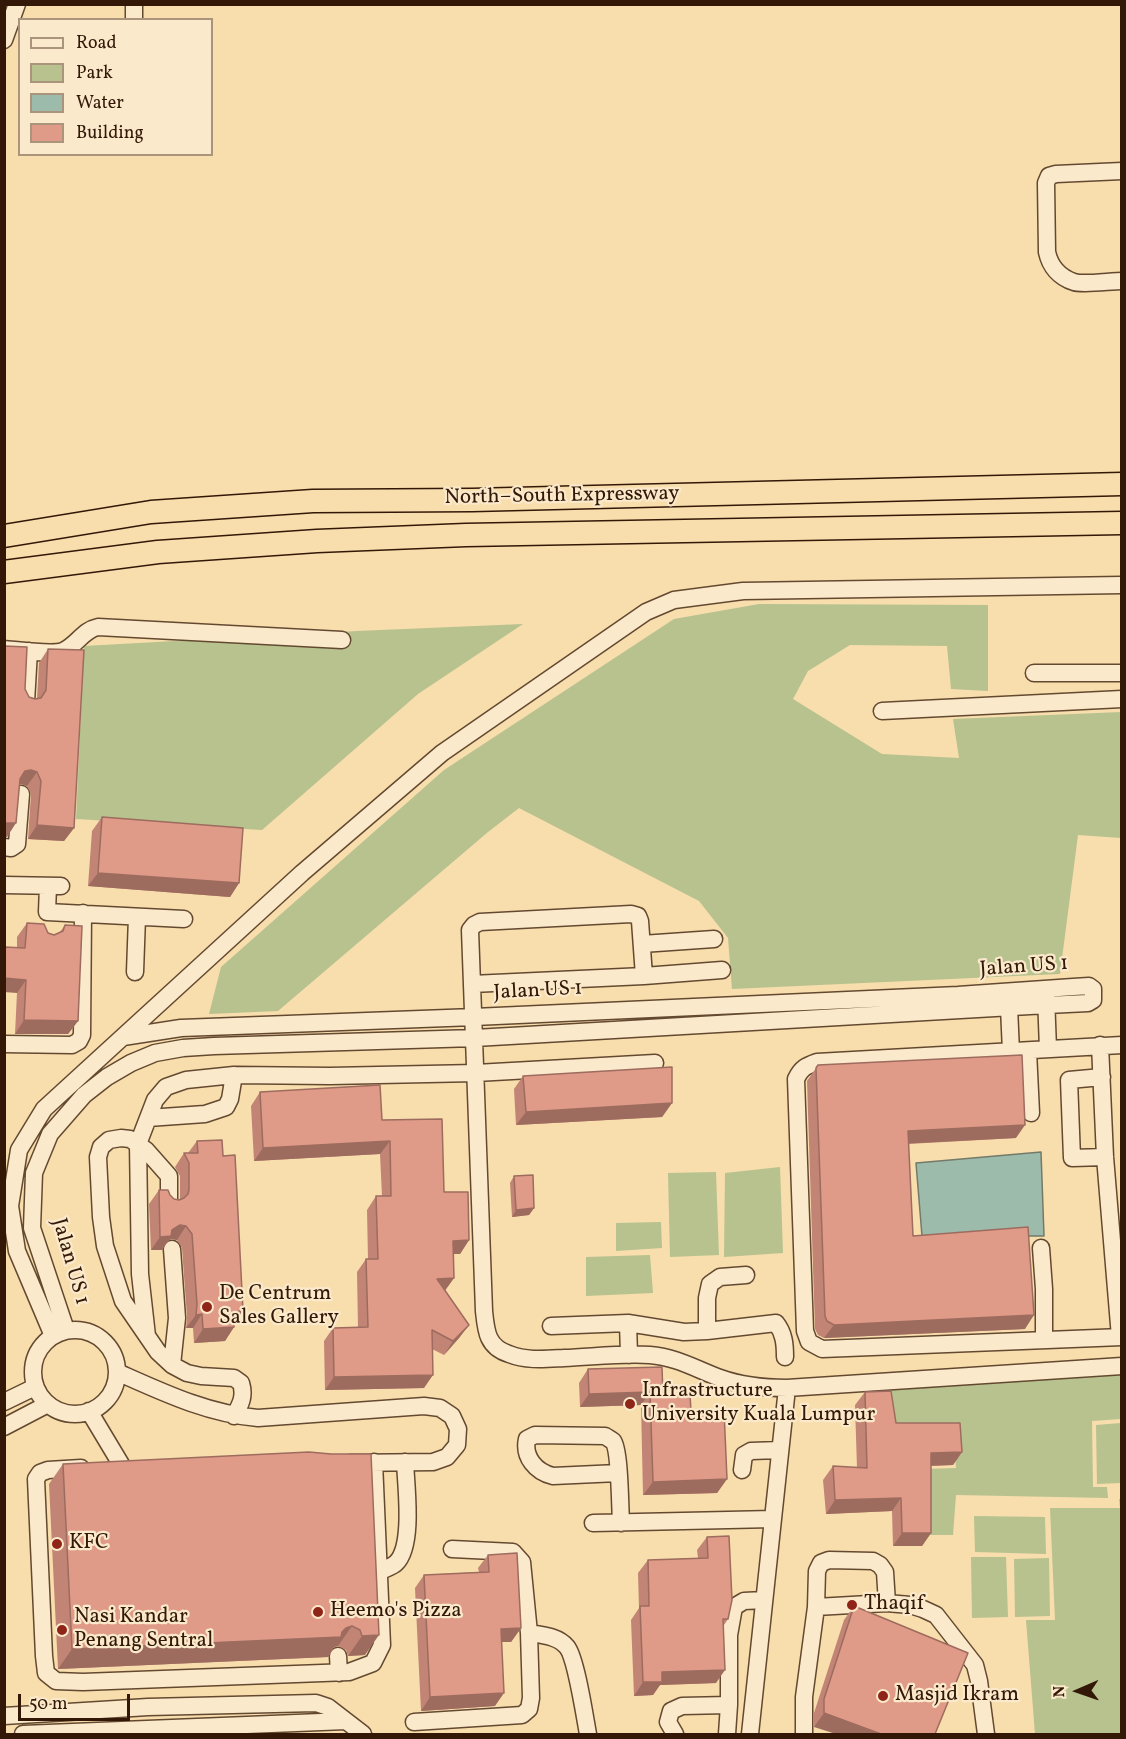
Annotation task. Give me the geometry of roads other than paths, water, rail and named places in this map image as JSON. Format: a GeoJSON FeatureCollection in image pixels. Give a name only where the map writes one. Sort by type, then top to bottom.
{"type":"FeatureCollection","features":[{"type":"Feature","properties":{"kind":"highway","name":"North–South Expressway"},"geometry":{"type":"LineString","coordinates":[[4,536],[151,512],[313,501],[472,500],[1122,484]]}},
{"type":"Feature","properties":{"kind":"highway","name":"North–South Expressway"},"geometry":{"type":"LineString","coordinates":[[4,572],[158,552],[317,541],[478,535],[1122,523]]}},
{"type":"Feature","properties":{"kind":"street"},"geometry":{"type":"LineString","coordinates":[[4,40],[17,4]]}},
{"type":"Feature","properties":{"kind":"street"},"geometry":{"type":"LineString","coordinates":[[1122,171],[1056,174],[1049,176],[1046,183],[1049,262],[1056,271],[1075,282],[1122,281]]}},
{"type":"Feature","properties":{"kind":"street"},"geometry":{"type":"LineString","coordinates":[[123,1037],[302,873],[442,753],[646,612],[674,600],[743,591],[1122,585]]}},
{"type":"Feature","properties":{"kind":"street"},"geometry":{"type":"LineString","coordinates":[[4,649],[63,651],[91,628],[99,627],[342,640]]}},
{"type":"Feature","properties":{"kind":"street"},"geometry":{"type":"LineString","coordinates":[[26,702],[29,651]]}},
{"type":"Feature","properties":{"kind":"street"},"geometry":{"type":"LineString","coordinates":[[1034,673],[1122,673]]}},
{"type":"Feature","properties":{"kind":"street"},"geometry":{"type":"LineString","coordinates":[[882,711],[1122,699]]}},
{"type":"Feature","properties":{"kind":"street"},"geometry":{"type":"LineString","coordinates":[[4,847],[11,848],[18,844],[21,794]]}},
{"type":"Feature","properties":{"kind":"street"},"geometry":{"type":"LineString","coordinates":[[4,885],[55,886],[47,912],[45,930]]}},
{"type":"Feature","properties":{"kind":"street"},"geometry":{"type":"LineString","coordinates":[[47,912],[184,919]]}},
{"type":"Feature","properties":{"kind":"street"},"geometry":{"type":"LineString","coordinates":[[4,1044],[40,1040],[72,1045],[79,1041],[82,1035],[83,913]]}},
{"type":"Feature","properties":{"kind":"street"},"geometry":{"type":"LineString","coordinates":[[644,976],[640,921],[638,916],[631,914],[480,922],[470,930],[484,1311],[486,1331],[493,1345],[507,1354],[524,1358],[650,1355],[668,1358],[741,1384],[763,1388],[1122,1366]]}},
{"type":"Feature","properties":{"kind":"street"},"geometry":{"type":"LineString","coordinates":[[135,972],[137,917]]}},
{"type":"Feature","properties":{"kind":"street"},"geometry":{"type":"LineString","coordinates":[[642,944],[714,939]]}},
{"type":"Feature","properties":{"kind":"street"},"geometry":{"type":"LineString","coordinates":[[472,984],[722,970]]}},
{"type":"Feature","properties":{"kind":"street","name":"Jalan US 1"},"geometry":{"type":"LineString","coordinates":[[59,1333],[17,1251],[10,1206],[20,1150],[44,1109],[123,1037],[181,1028],[958,995],[1046,997]]}},
{"type":"Feature","properties":{"kind":"street"},"geometry":{"type":"LineString","coordinates":[[1046,997],[1048,1049]]}},
{"type":"Feature","properties":{"kind":"street","name":"Jalan US 1"},"geometry":{"type":"LineString","coordinates":[[59,1333],[32,1228],[34,1173],[50,1134],[84,1095],[107,1077],[155,1053],[183,1048],[475,1038],[1009,1007],[1046,997]]}},
{"type":"Feature","properties":{"kind":"street"},"geometry":{"type":"LineString","coordinates":[[1009,1007],[1011,1052]]}},
{"type":"Feature","properties":{"kind":"street"},"geometry":{"type":"LineString","coordinates":[[1100,1046],[1120,1337],[822,1349],[809,1342],[805,1331],[796,1079],[800,1070],[817,1062],[1011,1052],[1048,1049],[1100,1046],[1122,1045]]}},
{"type":"Feature","properties":{"kind":"street"},"geometry":{"type":"LineString","coordinates":[[1028,1051],[1031,1113]]}},
{"type":"Feature","properties":{"kind":"street"},"geometry":{"type":"LineString","coordinates":[[147,1336],[140,1274],[138,1144],[154,1100],[166,1087],[186,1080],[234,1075],[476,1073],[655,1063]]}},
{"type":"Feature","properties":{"kind":"street"},"geometry":{"type":"LineString","coordinates":[[148,1118],[205,1114],[226,1107],[230,1099],[234,1075]]}},
{"type":"Feature","properties":{"kind":"street"},"geometry":{"type":"LineString","coordinates":[[1102,1077],[1069,1080],[1072,1158],[1106,1157]]}},
{"type":"Feature","properties":{"kind":"street"},"geometry":{"type":"LineString","coordinates":[[169,1203],[169,1176],[146,1150],[130,1139],[121,1138],[109,1140],[101,1146],[99,1157],[101,1217],[105,1246],[123,1301],[158,1352],[172,1365],[187,1373],[234,1378],[242,1383],[244,1392],[242,1401],[234,1416]]}},
{"type":"Feature","properties":{"kind":"street"},"geometry":{"type":"LineString","coordinates":[[1041,1248],[1044,1339]]}},
{"type":"Feature","properties":{"kind":"street"},"geometry":{"type":"LineString","coordinates":[[172,1249],[177,1318],[172,1365]]}},
{"type":"Feature","properties":{"kind":"street"},"geometry":{"type":"LineString","coordinates":[[114,1274],[140,1274]]}},
{"type":"Feature","properties":{"kind":"street"},"geometry":{"type":"LineString","coordinates":[[707,1331],[707,1298],[710,1284],[720,1277],[746,1275]]}},
{"type":"Feature","properties":{"kind":"street"},"geometry":{"type":"LineString","coordinates":[[628,1323],[629,1355]]}},
{"type":"Feature","properties":{"kind":"street"},"geometry":{"type":"LineString","coordinates":[[551,1326],[628,1323],[684,1332],[776,1323],[784,1339],[785,1357]]}},
{"type":"Feature","properties":{"kind":"street"},"geometry":{"type":"LineString","coordinates":[[85,1331],[101,1339],[110,1348],[115,1360],[117,1372],[115,1385],[109,1396],[89,1411],[78,1414],[57,1410],[40,1396],[35,1387],[33,1372],[35,1358],[42,1345],[59,1333],[85,1331]]}},
{"type":"Feature","properties":{"kind":"street"},"geometry":{"type":"LineString","coordinates":[[117,1372],[171,1396],[234,1416],[258,1418],[424,1406],[440,1408],[452,1416],[458,1429],[457,1446],[447,1457],[433,1462],[338,1463]]}},
{"type":"Feature","properties":{"kind":"street"},"geometry":{"type":"LineString","coordinates":[[4,1402],[35,1387]]}},
{"type":"Feature","properties":{"kind":"street"},"geometry":{"type":"LineString","coordinates":[[750,1734],[787,1388]]}},
{"type":"Feature","properties":{"kind":"street"},"geometry":{"type":"LineString","coordinates":[[4,1427],[48,1404]]}},
{"type":"Feature","properties":{"kind":"street"},"geometry":{"type":"LineString","coordinates":[[89,1411],[128,1466],[48,1470],[40,1473],[36,1479],[44,1656],[46,1673],[56,1681],[239,1676],[344,1664],[373,1664],[382,1645],[374,1462]]}},
{"type":"Feature","properties":{"kind":"street"},"geometry":{"type":"LineString","coordinates":[[618,1473],[553,1476],[543,1473],[527,1456],[525,1448],[527,1439],[534,1436],[605,1436],[612,1440],[616,1449],[618,1473],[621,1522]]}},
{"type":"Feature","properties":{"kind":"street"},"geometry":{"type":"LineString","coordinates":[[742,1470],[744,1455],[751,1451],[780,1450]]}},
{"type":"Feature","properties":{"kind":"street"},"geometry":{"type":"LineString","coordinates":[[379,1572],[396,1564],[405,1548],[407,1530],[405,1462]]}},
{"type":"Feature","properties":{"kind":"street"},"geometry":{"type":"LineString","coordinates":[[593,1523],[773,1519]]}},
{"type":"Feature","properties":{"kind":"street"},"geometry":{"type":"LineString","coordinates":[[414,1722],[522,1715],[529,1709],[531,1698],[529,1633],[522,1562],[513,1552],[452,1549]]}},
{"type":"Feature","properties":{"kind":"street"},"geometry":{"type":"LineString","coordinates":[[804,1734],[804,1697],[816,1607],[818,1572],[821,1563],[829,1560],[880,1564],[885,1572],[887,1603]]}},
{"type":"Feature","properties":{"kind":"street"},"geometry":{"type":"LineString","coordinates":[[727,1734],[729,1635],[734,1607],[744,1601],[764,1599]]}},
{"type":"Feature","properties":{"kind":"street"},"geometry":{"type":"LineString","coordinates":[[816,1607],[887,1603],[910,1605],[936,1615],[975,1665],[986,1734]]}},
{"type":"Feature","properties":{"kind":"street"},"geometry":{"type":"LineString","coordinates":[[529,1633],[546,1635],[559,1640],[568,1648],[574,1665],[588,1734]]}},
{"type":"Feature","properties":{"kind":"street"},"geometry":{"type":"LineString","coordinates":[[239,1676],[241,1725]]}},
{"type":"Feature","properties":{"kind":"street"},"geometry":{"type":"LineString","coordinates":[[67,1711],[83,1682]]}},
{"type":"Feature","properties":{"kind":"street"},"geometry":{"type":"LineString","coordinates":[[4,1716],[67,1711],[316,1703],[328,1707],[363,1734]]}},
{"type":"Feature","properties":{"kind":"street"},"geometry":{"type":"LineString","coordinates":[[675,1734],[668,1722],[671,1711],[682,1706],[729,1705]]}},
{"type":"Feature","properties":{"kind":"street"},"geometry":{"type":"LineString","coordinates":[[23,1734],[176,1731],[346,1720]]}},
{"type":"Feature","properties":{"kind":"water"},"geometry":{"type":"Polygon","coordinates":[[[1041,1152],[1044,1236],[922,1236],[916,1163],[1041,1152]]]}},
{"type":"Feature","properties":{"kind":"place","name":"De Centrum Sales Gallery"},"geometry":{"type":"Point","coordinates":[207,1307]}},
{"type":"Feature","properties":{"kind":"place","name":"Infrastructure University Kuala Lumpur"},"geometry":{"type":"Point","coordinates":[630,1404]}},
{"type":"Feature","properties":{"kind":"place","name":"KFC"},"geometry":{"type":"Point","coordinates":[57,1544]}},
{"type":"Feature","properties":{"kind":"place","name":"Thaqif"},"geometry":{"type":"Point","coordinates":[852,1605]}},
{"type":"Feature","properties":{"kind":"place","name":"Heemo's Pizza"},"geometry":{"type":"Point","coordinates":[318,1612]}},
{"type":"Feature","properties":{"kind":"place","name":"Nasi Kandar Penang Sentral"},"geometry":{"type":"Point","coordinates":[62,1630]}},
{"type":"Feature","properties":{"kind":"place","name":"Masjid Ikram"},"geometry":{"type":"Point","coordinates":[883,1696]}}]}
